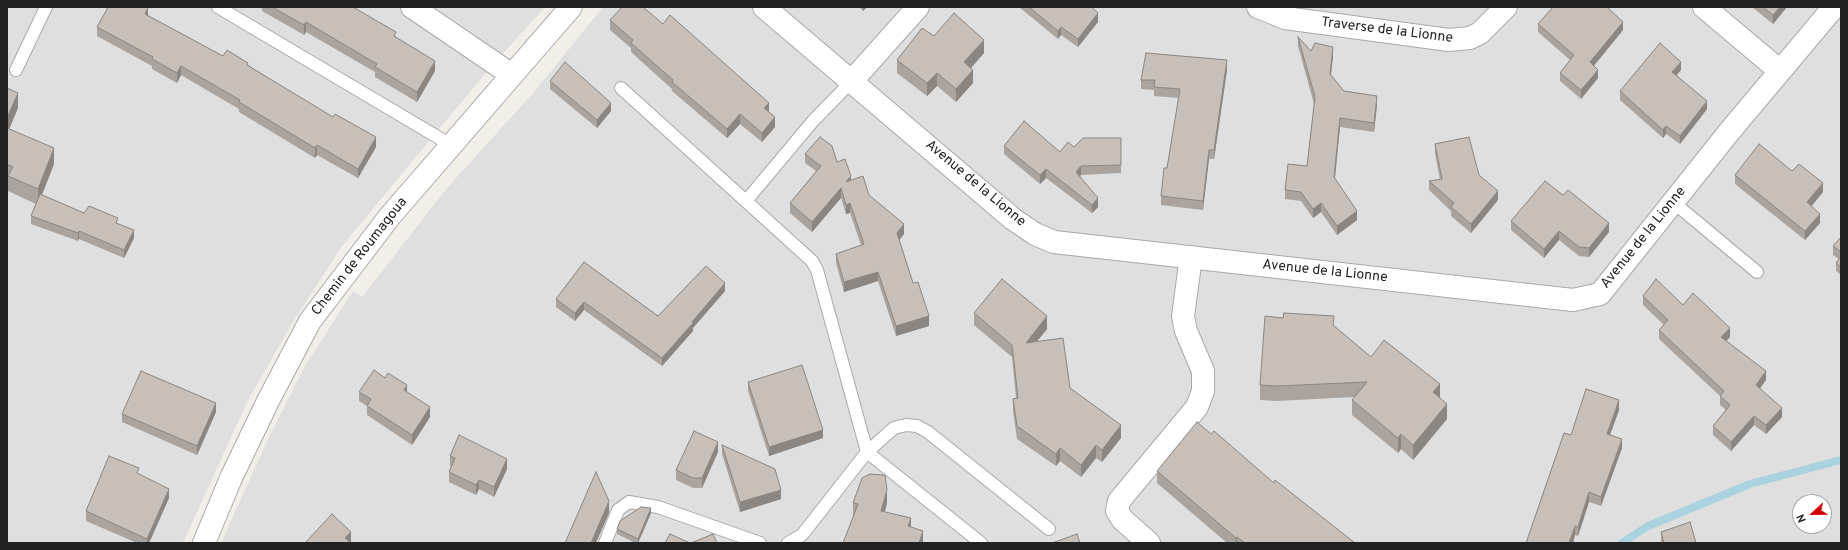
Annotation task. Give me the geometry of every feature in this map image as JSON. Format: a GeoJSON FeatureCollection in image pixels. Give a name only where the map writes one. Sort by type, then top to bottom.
{"type":"FeatureCollection","features":[{"type":"Feature","properties":{"kind":"street"},"geometry":{"type":"LineString","coordinates":[[412,7],[512,75]]}},
{"type":"Feature","properties":{"kind":"street","name":"Chemin de Roumagoua"},"geometry":{"type":"LineString","coordinates":[[204,543],[231,478],[268,401],[310,321],[390,216],[572,7]]}},
{"type":"Feature","properties":{"kind":"street","name":"Avenue de la Lionne"},"geometry":{"type":"LineString","coordinates":[[764,7],[913,132],[1013,219],[1035,234],[1054,242],[1573,300],[1600,294],[1673,202],[1834,7]]}},
{"type":"Feature","properties":{"kind":"street"},"geometry":{"type":"LineString","coordinates":[[852,82],[918,7]]}},
{"type":"Feature","properties":{"kind":"street","name":"Traverse de la Lionne"},"geometry":{"type":"LineString","coordinates":[[1258,7],[1285,18],[1449,40],[1465,39],[1480,33],[1506,7]]}},
{"type":"Feature","properties":{"kind":"street"},"geometry":{"type":"LineString","coordinates":[[1704,7],[1780,71]]}},
{"type":"Feature","properties":{"kind":"street"},"geometry":{"type":"LineString","coordinates":[[1149,543],[1122,519],[1117,510],[1119,501],[1197,407],[1203,390],[1203,371],[1186,331],[1183,316],[1190,258]]}},
{"type":"Feature","properties":{"kind":"lane"},"geometry":{"type":"LineString","coordinates":[[16,70],[46,7]]}},
{"type":"Feature","properties":{"kind":"lane"},"geometry":{"type":"LineString","coordinates":[[218,7],[451,145]]}},
{"type":"Feature","properties":{"kind":"lane"},"geometry":{"type":"LineString","coordinates":[[746,201],[813,120],[852,82]]}},
{"type":"Feature","properties":{"kind":"lane"},"geometry":{"type":"LineString","coordinates":[[621,88],[812,262],[817,270],[867,452],[981,543]]}},
{"type":"Feature","properties":{"kind":"lane"},"geometry":{"type":"LineString","coordinates":[[1673,202],[1757,272]]}},
{"type":"Feature","properties":{"kind":"lane"},"geometry":{"type":"LineString","coordinates":[[788,543],[802,535],[867,452],[894,428],[906,425],[916,426],[928,432],[1049,529]]}},
{"type":"Feature","properties":{"kind":"lane"},"geometry":{"type":"LineString","coordinates":[[605,543],[618,510],[629,502],[658,507],[760,543]]}},
{"type":"Feature","properties":{"kind":"shaded area"},"geometry":{"type":"Polygon","coordinates":[[[7,7],[545,7],[489,69],[342,246],[293,322],[249,398],[183,543],[7,543],[7,7]]]}},
{"type":"Feature","properties":{"kind":"shaded area"},"geometry":{"type":"Polygon","coordinates":[[[603,7],[1841,7],[1841,543],[221,543],[269,437],[305,366],[353,291],[362,297],[447,188],[534,92],[603,7]]]}},
{"type":"Feature","properties":{"kind":"building"},"geometry":{"type":"Polygon","coordinates":[[[108,7],[147,7],[148,8],[145,14],[223,56],[227,50],[248,63],[247,65],[333,117],[335,114],[376,137],[358,169],[317,145],[315,148],[239,102],[240,100],[181,66],[177,73],[152,59],[153,57],[97,27],[108,7]]]}},
{"type":"Feature","properties":{"kind":"building"},"geometry":{"type":"Polygon","coordinates":[[[272,7],[353,7],[396,32],[394,36],[435,61],[417,92],[375,67],[377,64],[306,22],[304,25],[272,7]]]}},
{"type":"Feature","properties":{"kind":"building"},"geometry":{"type":"Polygon","coordinates":[[[622,7],[643,7],[663,24],[670,15],[769,103],[764,108],[775,117],[762,133],[740,114],[727,129],[672,82],[673,80],[631,43],[633,40],[610,20],[622,7]]]}},
{"type":"Feature","properties":{"kind":"building"},"geometry":{"type":"Polygon","coordinates":[[[1029,7],[1092,7],[1098,13],[1078,39],[1061,27],[1058,31],[1029,7]]]}},
{"type":"Feature","properties":{"kind":"building"},"geometry":{"type":"Polygon","coordinates":[[[1553,7],[1607,7],[1623,22],[1590,62],[1598,70],[1581,90],[1560,73],[1574,55],[1538,24],[1553,7]]]}},
{"type":"Feature","properties":{"kind":"building"},"geometry":{"type":"Polygon","coordinates":[[[1763,7],[1780,7],[1773,15],[1763,7]]]}},
{"type":"Feature","properties":{"kind":"building"},"geometry":{"type":"Polygon","coordinates":[[[954,13],[984,40],[964,62],[973,70],[956,89],[937,73],[927,83],[897,60],[922,28],[934,36],[954,13]]]}},
{"type":"Feature","properties":{"kind":"building"},"geometry":{"type":"Polygon","coordinates":[[[1298,37],[1311,51],[1315,43],[1333,47],[1330,74],[1344,91],[1377,96],[1374,123],[1340,118],[1334,177],[1357,211],[1337,226],[1321,203],[1313,209],[1301,192],[1285,190],[1288,164],[1307,166],[1315,97],[1298,37]]]}},
{"type":"Feature","properties":{"kind":"building"},"geometry":{"type":"Polygon","coordinates":[[[1660,43],[1681,62],[1672,72],[1707,101],[1680,136],[1666,126],[1663,130],[1620,91],[1660,43]]]}},
{"type":"Feature","properties":{"kind":"building"},"geometry":{"type":"Polygon","coordinates":[[[1146,53],[1227,60],[1214,150],[1209,150],[1203,201],[1161,196],[1164,168],[1167,168],[1180,89],[1154,87],[1155,80],[1141,80],[1146,53]]]}},
{"type":"Feature","properties":{"kind":"building"},"geometry":{"type":"Polygon","coordinates":[[[565,62],[611,103],[597,120],[550,81],[565,62]]]}},
{"type":"Feature","properties":{"kind":"building"},"geometry":{"type":"Polygon","coordinates":[[[7,88],[18,93],[7,118],[7,88]]]}},
{"type":"Feature","properties":{"kind":"building"},"geometry":{"type":"Polygon","coordinates":[[[1024,121],[1060,152],[1068,142],[1074,147],[1083,138],[1121,138],[1121,165],[1081,166],[1076,172],[1098,198],[1092,205],[1046,169],[1040,175],[1004,146],[1024,121]]]}},
{"type":"Feature","properties":{"kind":"building"},"geometry":{"type":"Polygon","coordinates":[[[7,128],[54,148],[38,189],[8,176],[13,167],[7,164],[7,128]]]}},
{"type":"Feature","properties":{"kind":"building"},"geometry":{"type":"Polygon","coordinates":[[[820,137],[832,146],[837,162],[845,159],[851,176],[846,182],[863,176],[869,195],[904,224],[897,233],[913,283],[918,282],[929,316],[896,326],[878,272],[844,282],[836,254],[864,244],[850,203],[846,205],[841,188],[812,222],[790,203],[821,166],[805,154],[820,137]]]}},
{"type":"Feature","properties":{"kind":"building"},"geometry":{"type":"Polygon","coordinates":[[[1469,137],[1479,175],[1498,191],[1471,224],[1451,207],[1454,203],[1429,181],[1442,179],[1435,144],[1469,137]]]}},
{"type":"Feature","properties":{"kind":"building"},"geometry":{"type":"Polygon","coordinates":[[[1759,144],[1792,171],[1799,164],[1823,183],[1807,202],[1820,214],[1805,231],[1735,175],[1759,144]]]}},
{"type":"Feature","properties":{"kind":"building"},"geometry":{"type":"Polygon","coordinates":[[[1545,181],[1563,195],[1568,190],[1609,223],[1589,248],[1579,247],[1559,231],[1544,249],[1511,221],[1545,181]]]}},
{"type":"Feature","properties":{"kind":"building"},"geometry":{"type":"Polygon","coordinates":[[[40,194],[84,213],[89,206],[118,218],[116,223],[134,230],[124,250],[79,231],[78,233],[31,216],[40,194]]]}},
{"type":"Feature","properties":{"kind":"building"},"geometry":{"type":"Polygon","coordinates":[[[1841,237],[1841,252],[1833,246],[1841,237]]]}},
{"type":"Feature","properties":{"kind":"building"},"geometry":{"type":"Polygon","coordinates":[[[1841,256],[1841,267],[1836,263],[1841,256]]]}},
{"type":"Feature","properties":{"kind":"building"},"geometry":{"type":"Polygon","coordinates":[[[584,262],[658,316],[706,266],[725,283],[692,322],[693,323],[662,358],[584,302],[575,313],[556,299],[584,262]]]}},
{"type":"Feature","properties":{"kind":"building"},"geometry":{"type":"Polygon","coordinates":[[[1002,279],[1047,316],[1026,343],[1063,338],[1070,388],[1121,425],[1102,450],[1096,445],[1081,465],[1060,448],[1056,454],[1017,426],[1013,399],[1018,398],[1012,345],[974,313],[1002,279]]]}},
{"type":"Feature","properties":{"kind":"building"},"geometry":{"type":"Polygon","coordinates":[[[1656,279],[1683,305],[1693,293],[1730,328],[1721,337],[1766,371],[1756,385],[1782,408],[1766,425],[1754,416],[1731,442],[1713,426],[1730,405],[1720,396],[1724,391],[1659,330],[1668,320],[1643,296],[1656,279]]]}},
{"type":"Feature","properties":{"kind":"building"},"geometry":{"type":"Polygon","coordinates":[[[1284,313],[1334,316],[1333,325],[1371,357],[1384,340],[1440,384],[1433,392],[1447,404],[1413,445],[1401,434],[1398,438],[1352,400],[1367,382],[1277,386],[1260,385],[1265,316],[1283,318],[1284,313]]]}},
{"type":"Feature","properties":{"kind":"building"},"geometry":{"type":"Polygon","coordinates":[[[802,365],[823,430],[769,447],[748,382],[802,365]]]}},
{"type":"Feature","properties":{"kind":"building"},"geometry":{"type":"Polygon","coordinates":[[[374,370],[385,378],[388,373],[407,385],[404,390],[430,407],[412,435],[367,406],[371,399],[359,392],[374,370]]]}},
{"type":"Feature","properties":{"kind":"building"},"geometry":{"type":"Polygon","coordinates":[[[141,371],[216,403],[197,446],[122,414],[141,371]]]}},
{"type":"Feature","properties":{"kind":"building"},"geometry":{"type":"Polygon","coordinates":[[[1586,389],[1619,400],[1607,434],[1622,439],[1601,497],[1589,492],[1578,527],[1575,526],[1569,543],[1526,543],[1564,433],[1571,435],[1586,389]]]}},
{"type":"Feature","properties":{"kind":"building"},"geometry":{"type":"Polygon","coordinates":[[[1197,422],[1211,434],[1214,431],[1274,483],[1275,480],[1355,543],[1245,543],[1237,537],[1236,538],[1157,471],[1197,422]]]}},
{"type":"Feature","properties":{"kind":"building"},"geometry":{"type":"Polygon","coordinates":[[[694,431],[718,442],[702,478],[693,478],[676,470],[694,431]]]}},
{"type":"Feature","properties":{"kind":"building"},"geometry":{"type":"Polygon","coordinates":[[[459,435],[507,459],[494,487],[479,480],[476,485],[449,472],[455,458],[450,456],[459,435]]]}},
{"type":"Feature","properties":{"kind":"building"},"geometry":{"type":"Polygon","coordinates":[[[722,445],[775,469],[781,490],[740,502],[722,445]]]}},
{"type":"Feature","properties":{"kind":"building"},"geometry":{"type":"Polygon","coordinates":[[[109,456],[139,468],[137,473],[169,489],[147,539],[86,511],[109,456]]]}},
{"type":"Feature","properties":{"kind":"building"},"geometry":{"type":"Polygon","coordinates":[[[596,472],[609,501],[591,543],[565,543],[596,472]]]}},
{"type":"Feature","properties":{"kind":"building"},"geometry":{"type":"Polygon","coordinates":[[[870,474],[885,475],[887,490],[881,511],[911,518],[908,526],[923,531],[919,543],[843,543],[858,504],[853,503],[862,478],[870,474]]]}},
{"type":"Feature","properties":{"kind":"building"},"geometry":{"type":"Polygon","coordinates":[[[641,507],[651,508],[638,539],[617,529],[620,521],[641,507]]]}},
{"type":"Feature","properties":{"kind":"building"},"geometry":{"type":"Polygon","coordinates":[[[332,514],[351,532],[345,538],[351,543],[305,543],[332,514]]]}},
{"type":"Feature","properties":{"kind":"building"},"geometry":{"type":"Polygon","coordinates":[[[1690,522],[1696,543],[1664,543],[1661,532],[1690,522]]]}},
{"type":"Feature","properties":{"kind":"building"},"geometry":{"type":"Polygon","coordinates":[[[670,534],[690,543],[665,543],[670,534]]]}},
{"type":"Feature","properties":{"kind":"building"},"geometry":{"type":"Polygon","coordinates":[[[713,534],[717,543],[691,543],[713,534]]]}},
{"type":"Feature","properties":{"kind":"building"},"geometry":{"type":"Polygon","coordinates":[[[1077,534],[1080,543],[1052,543],[1077,534]]]}},
{"type":"Feature","properties":{"kind":"waterway"},"geometry":{"type":"LineString","coordinates":[[1622,543],[1648,526],[1750,484],[1841,460]]}}]}
